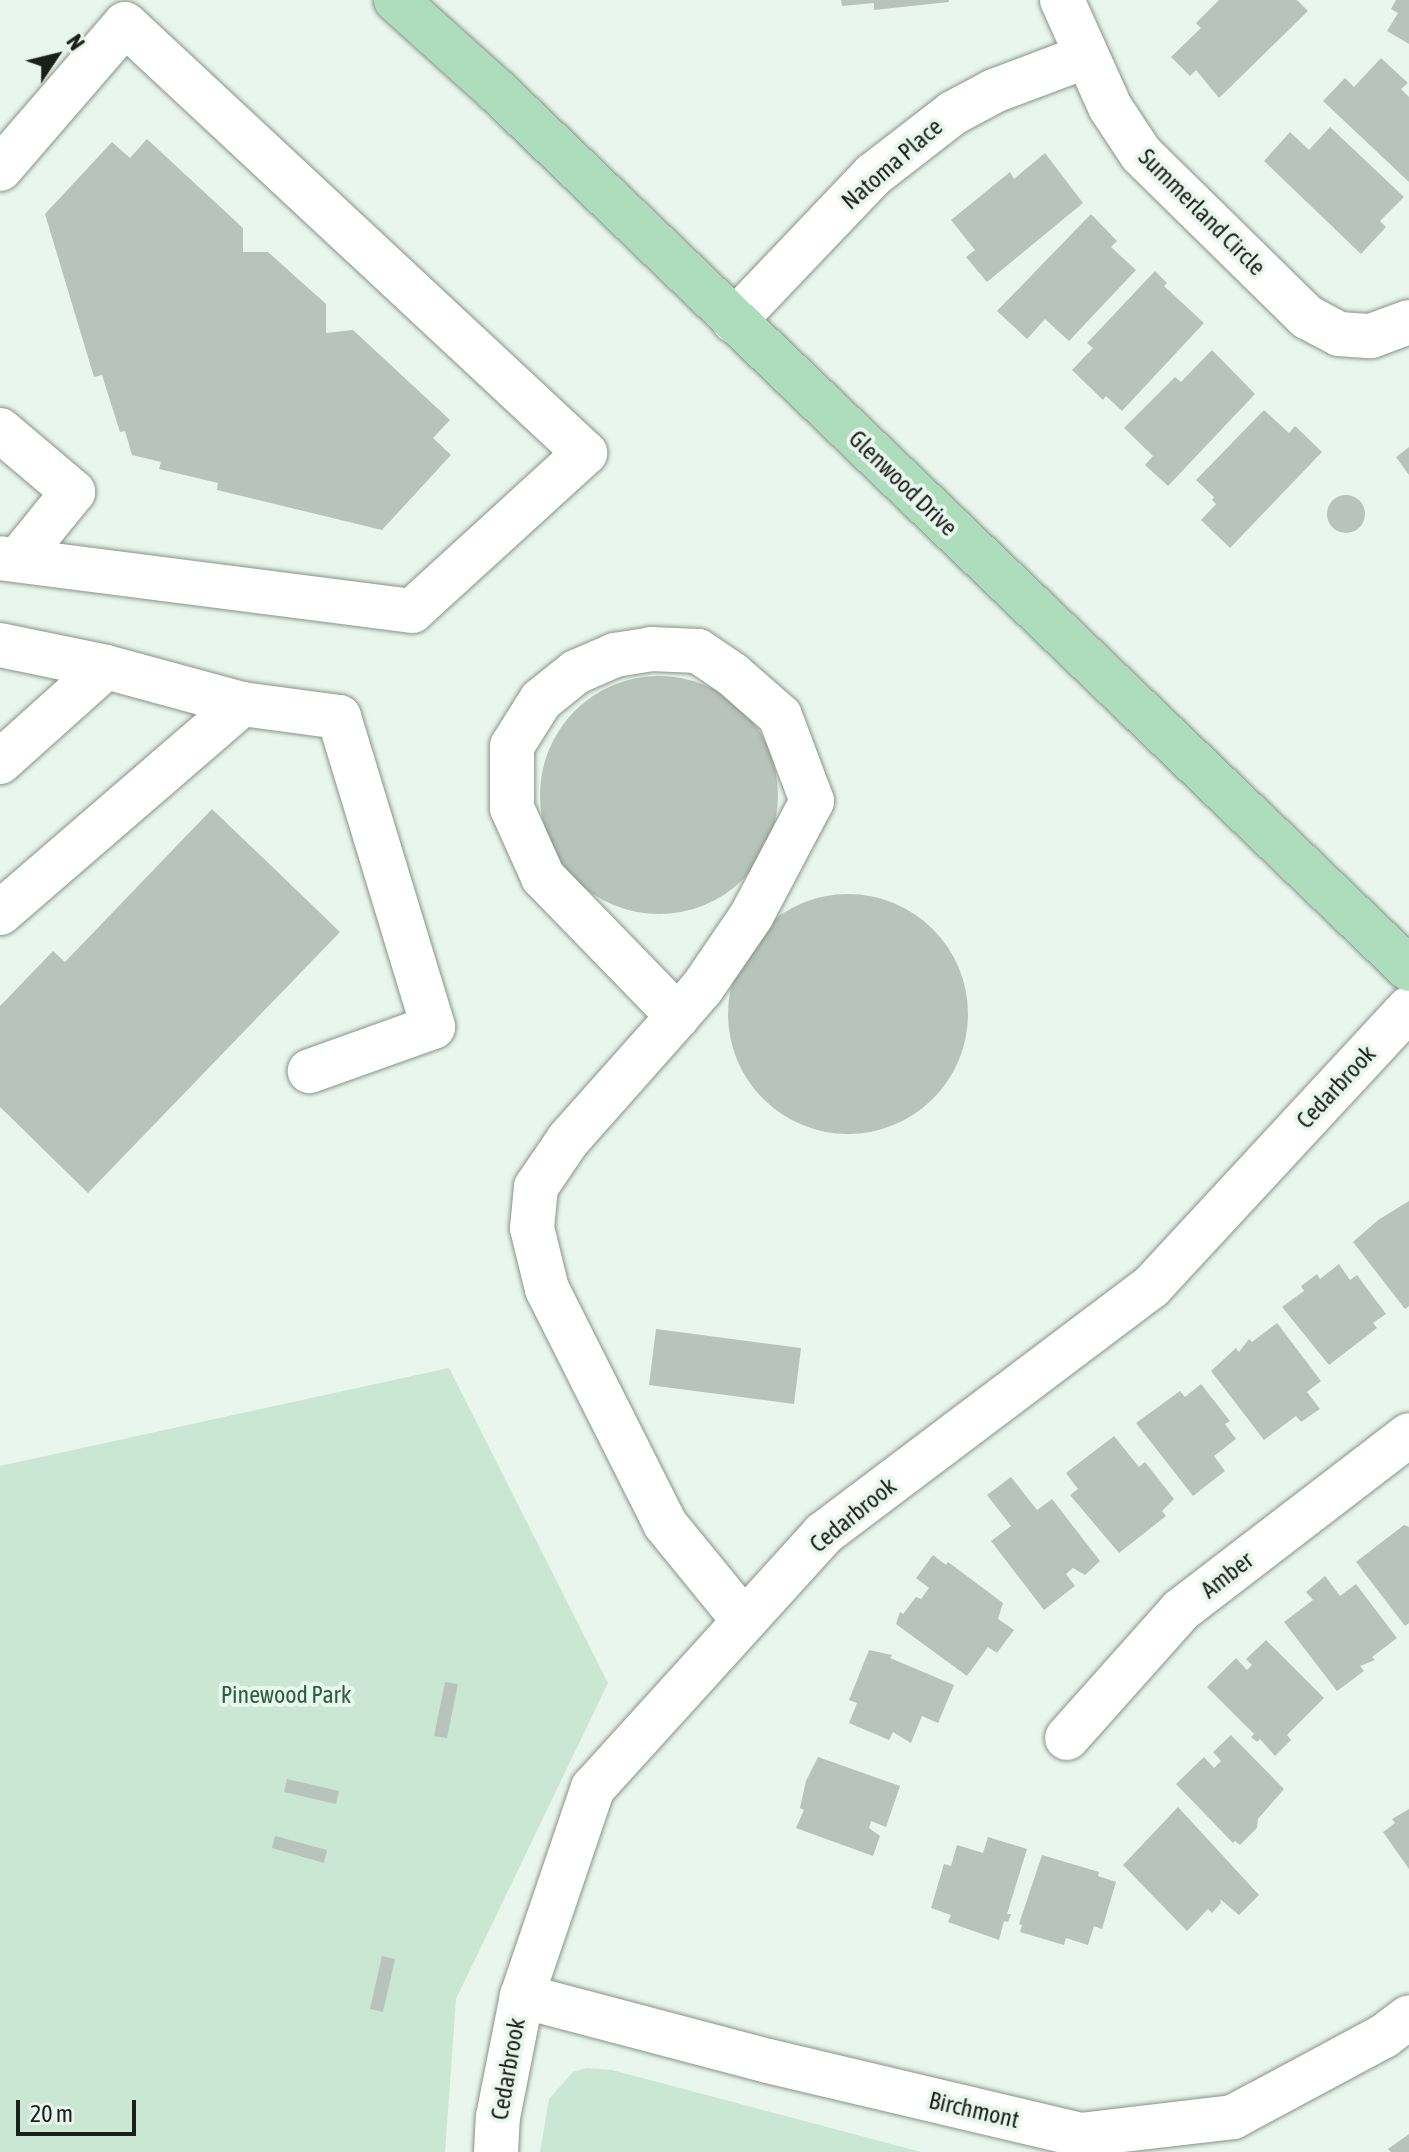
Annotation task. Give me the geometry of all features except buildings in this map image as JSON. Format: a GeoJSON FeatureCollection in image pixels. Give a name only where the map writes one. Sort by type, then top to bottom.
{"type":"FeatureCollection","features":[{"type":"Feature","properties":{"kind":"main road","name":"Glenwood Drive"},"geometry":{"type":"LineString","coordinates":[[396,0],[497,91],[1409,969]]}},
{"type":"Feature","properties":{"kind":"street","name":"Summerland Circle"},"geometry":{"type":"LineString","coordinates":[[1062,0],[1084,57],[1110,107],[1141,154],[1307,317],[1339,334],[1371,336],[1409,322]]}},
{"type":"Feature","properties":{"kind":"street"},"geometry":{"type":"LineString","coordinates":[[0,169],[125,24],[585,453],[412,611],[9,559]]}},
{"type":"Feature","properties":{"kind":"street","name":"Natoma Place"},"geometry":{"type":"LineString","coordinates":[[734,321],[873,175],[953,113],[994,91],[1084,57]]}},
{"type":"Feature","properties":{"kind":"street"},"geometry":{"type":"LineString","coordinates":[[0,430],[73,492],[9,559]]}},
{"type":"Feature","properties":{"kind":"street"},"geometry":{"type":"LineString","coordinates":[[0,645],[106,667],[242,704],[339,717],[433,1027],[310,1071]]}},
{"type":"Feature","properties":{"kind":"street"},"geometry":{"type":"LineString","coordinates":[[678,1016],[543,877],[512,808],[512,746],[541,700],[576,672],[615,655],[651,649],[698,651],[732,674],[780,716],[812,801],[752,915],[678,1016],[568,1140],[536,1187],[532,1228],[547,1289],[665,1524],[744,1621]]}},
{"type":"Feature","properties":{"kind":"street"},"geometry":{"type":"LineString","coordinates":[[0,762],[106,667]]}},
{"type":"Feature","properties":{"kind":"street"},"geometry":{"type":"LineString","coordinates":[[0,913],[242,704]]}},
{"type":"Feature","properties":{"kind":"street","name":"Cedarbrook"},"geometry":{"type":"LineString","coordinates":[[496,2152],[498,2117],[522,1996],[593,1788],[823,1534],[1151,1287],[1409,1008]]}},
{"type":"Feature","properties":{"kind":"street","name":"Amber"},"geometry":{"type":"LineString","coordinates":[[1067,1738],[1181,1610],[1409,1435]]}},
{"type":"Feature","properties":{"kind":"street","name":"Birchmont"},"geometry":{"type":"LineString","coordinates":[[522,1996],[768,2061],[1080,2135],[1233,2117],[1384,2036],[1409,2017]]}},
{"type":"Feature","properties":{"kind":"green space","name":"Pinewood Park"},"geometry":{"type":"Polygon","coordinates":[[[449,1368],[608,1683],[456,1999],[445,2152],[0,2152],[0,1466],[449,1368]]]}},
{"type":"Feature","properties":{"kind":"green space"},"geometry":{"type":"Polygon","coordinates":[[[586,2068],[612,2070],[921,2152],[540,2152],[549,2099],[573,2072],[586,2068]]]}}]}
